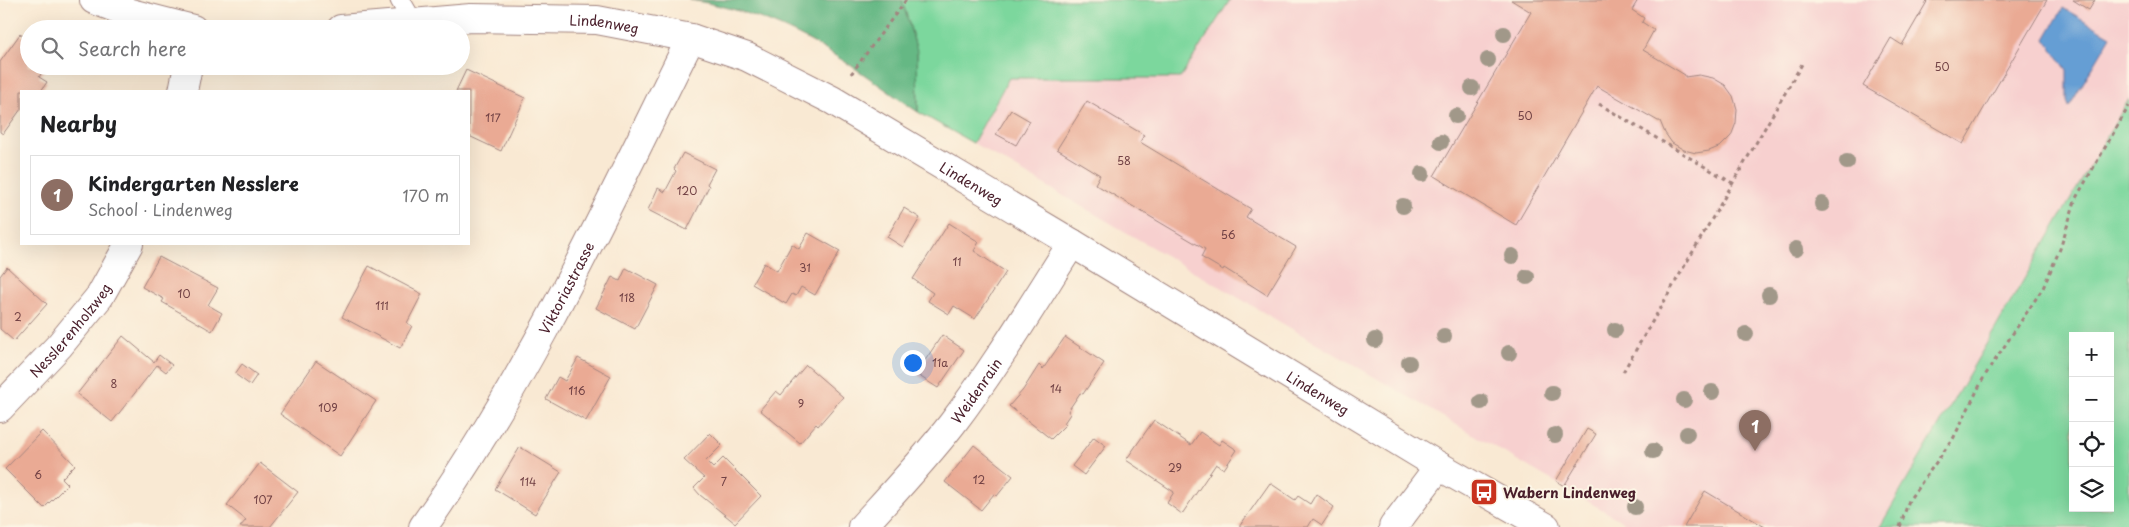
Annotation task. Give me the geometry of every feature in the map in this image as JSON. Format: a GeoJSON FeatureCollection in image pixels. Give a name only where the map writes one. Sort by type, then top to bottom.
{"type":"FeatureCollection","features":[{"type":"Feature","properties":{"kind":"street"},"geometry":{"type":"LineString","coordinates":[[94,0],[123,11],[158,20]]}},
{"type":"Feature","properties":{"kind":"street","name":"Lindenweg"},"geometry":{"type":"LineString","coordinates":[[374,20],[407,11],[471,18],[597,20],[691,38],[747,57],[832,100],[1439,466],[1546,527]]}},
{"type":"Feature","properties":{"kind":"street","name":"Viktoriastrasse"},"geometry":{"type":"LineString","coordinates":[[423,527],[449,490],[506,396],[567,287],[691,38]]}},
{"type":"Feature","properties":{"kind":"street"},"geometry":{"type":"LineString","coordinates":[[183,90],[186,75]]}},
{"type":"Feature","properties":{"kind":"street","name":"Weidenrain"},"geometry":{"type":"LineString","coordinates":[[862,527],[902,484],[952,424],[993,367],[1072,243]]}},
{"type":"Feature","properties":{"kind":"street","name":"Nesslerenholzweg"},"geometry":{"type":"LineString","coordinates":[[4,397],[59,346],[100,296],[128,245]]}},
{"type":"Feature","properties":{"kind":"street"},"geometry":{"type":"LineString","coordinates":[[1393,527],[1439,466]]}},
{"type":"Feature","properties":{"kind":"path"},"geometry":{"type":"LineString","coordinates":[[832,100],[906,0]]}},
{"type":"Feature","properties":{"kind":"path"},"geometry":{"type":"LineString","coordinates":[[1623,372],[1734,184],[1802,64]]}},
{"type":"Feature","properties":{"kind":"path"},"geometry":{"type":"LineString","coordinates":[[1599,104],[1734,184]]}},
{"type":"Feature","properties":{"kind":"path"},"geometry":{"type":"LineString","coordinates":[[1900,527],[1909,500],[1953,439],[1984,377],[2043,288],[2060,249],[2076,198],[2129,106]]}},
{"type":"Feature","properties":{"kind":"shaded area"},"geometry":{"type":"Polygon","coordinates":[[[1230,0],[2129,0],[2129,99],[1880,527],[1632,527],[973,143],[1009,78],[1180,78],[1230,0]]]}},
{"type":"Feature","properties":{"kind":"green space"},"geometry":{"type":"Polygon","coordinates":[[[690,0],[902,0],[917,51],[918,112],[852,66],[796,34],[762,19],[726,7],[690,0]]]}},
{"type":"Feature","properties":{"kind":"green space"},"geometry":{"type":"Polygon","coordinates":[[[902,0],[1230,0],[1180,78],[1009,78],[973,143],[918,112],[917,51],[902,0]]]}},
{"type":"Feature","properties":{"kind":"green space"},"geometry":{"type":"Polygon","coordinates":[[[2129,99],[2129,527],[1880,527],[2129,99]]]}},
{"type":"Feature","properties":{"kind":"water"},"geometry":{"type":"Polygon","coordinates":[[[2063,8],[2111,36],[2069,107],[2067,100],[2067,70],[2045,39],[2063,8]]]}},
{"type":"Feature","properties":{"kind":"building"},"geometry":{"type":"Polygon","coordinates":[[[1511,0],[1638,0],[1632,10],[1644,18],[1642,22],[1654,30],[1643,50],[1685,75],[1685,77],[1699,75],[1713,78],[1725,85],[1733,96],[1737,109],[1736,123],[1731,136],[1721,146],[1709,151],[1696,153],[1684,150],[1672,143],[1660,121],[1597,86],[1516,225],[1434,176],[1531,12],[1511,0]]]}},
{"type":"Feature","properties":{"kind":"building"},"geometry":{"type":"Polygon","coordinates":[[[1928,0],[2047,0],[1963,144],[1863,86],[1891,38],[1902,45],[1928,0]]]}},
{"type":"Feature","properties":{"kind":"building"},"geometry":{"type":"Polygon","coordinates":[[[2073,0],[2095,0],[2089,10],[2073,0]]]}},
{"type":"Feature","properties":{"kind":"building"},"geometry":{"type":"Polygon","coordinates":[[[20,34],[20,75],[40,75],[39,77],[47,82],[42,90],[20,90],[20,110],[3,134],[0,132],[0,62],[20,34]]]}},
{"type":"Feature","properties":{"kind":"building"},"geometry":{"type":"Polygon","coordinates":[[[470,72],[525,98],[501,151],[470,136],[470,90],[456,90],[464,75],[470,75],[470,72]]]}},
{"type":"Feature","properties":{"kind":"building"},"geometry":{"type":"Polygon","coordinates":[[[1087,101],[1144,135],[1140,142],[1251,209],[1246,217],[1296,247],[1267,295],[1224,268],[1223,270],[1201,257],[1205,249],[1095,184],[1100,175],[1057,149],[1087,101]]]}},
{"type":"Feature","properties":{"kind":"building"},"geometry":{"type":"Polygon","coordinates":[[[1011,110],[1030,121],[1016,145],[996,134],[1011,110]]]}},
{"type":"Feature","properties":{"kind":"building"},"geometry":{"type":"Polygon","coordinates":[[[683,153],[715,169],[707,184],[709,186],[687,230],[648,210],[658,188],[665,192],[683,153]]]}},
{"type":"Feature","properties":{"kind":"building"},"geometry":{"type":"Polygon","coordinates":[[[904,208],[920,218],[903,247],[887,237],[904,208]]]}},
{"type":"Feature","properties":{"kind":"building"},"geometry":{"type":"Polygon","coordinates":[[[949,223],[979,242],[974,251],[1006,272],[975,319],[954,306],[949,314],[928,301],[933,293],[913,279],[949,223]]]}},
{"type":"Feature","properties":{"kind":"building"},"geometry":{"type":"Polygon","coordinates":[[[808,233],[840,251],[815,295],[801,287],[796,296],[792,294],[786,304],[752,284],[764,263],[777,271],[792,244],[799,249],[808,233]]]}},
{"type":"Feature","properties":{"kind":"building"},"geometry":{"type":"Polygon","coordinates":[[[159,257],[218,288],[208,305],[222,313],[212,331],[162,302],[164,299],[142,287],[159,257]]]}},
{"type":"Feature","properties":{"kind":"building"},"geometry":{"type":"Polygon","coordinates":[[[369,266],[422,294],[407,323],[412,326],[400,348],[342,317],[369,266]]]}},
{"type":"Feature","properties":{"kind":"building"},"geometry":{"type":"Polygon","coordinates":[[[7,267],[47,304],[14,341],[0,329],[0,276],[7,267]]]}},
{"type":"Feature","properties":{"kind":"building"},"geometry":{"type":"Polygon","coordinates":[[[626,268],[658,285],[635,329],[596,308],[612,277],[620,281],[626,268]]]}},
{"type":"Feature","properties":{"kind":"building"},"geometry":{"type":"Polygon","coordinates":[[[942,335],[964,350],[938,388],[916,374],[942,335]]]}},
{"type":"Feature","properties":{"kind":"building"},"geometry":{"type":"Polygon","coordinates":[[[123,336],[154,362],[159,355],[172,365],[166,372],[157,365],[112,422],[77,394],[123,336]]]}},
{"type":"Feature","properties":{"kind":"building"},"geometry":{"type":"Polygon","coordinates":[[[1065,337],[1104,363],[1083,394],[1080,393],[1068,411],[1070,414],[1064,423],[1066,424],[1051,439],[1009,406],[1023,390],[1039,365],[1043,369],[1065,337]]]}},
{"type":"Feature","properties":{"kind":"building"},"geometry":{"type":"Polygon","coordinates":[[[578,358],[611,376],[586,421],[546,399],[558,377],[565,381],[578,358]]]}},
{"type":"Feature","properties":{"kind":"building"},"geometry":{"type":"Polygon","coordinates":[[[316,361],[376,401],[340,456],[280,414],[316,361]]]}},
{"type":"Feature","properties":{"kind":"building"},"geometry":{"type":"Polygon","coordinates":[[[242,364],[257,375],[250,385],[235,374],[242,364]]]}},
{"type":"Feature","properties":{"kind":"building"},"geometry":{"type":"Polygon","coordinates":[[[806,365],[843,397],[818,426],[816,424],[800,443],[760,410],[776,391],[781,395],[806,365]]]}},
{"type":"Feature","properties":{"kind":"building"},"geometry":{"type":"Polygon","coordinates":[[[1154,420],[1191,445],[1200,432],[1219,445],[1222,440],[1237,450],[1224,469],[1216,464],[1182,514],[1167,503],[1174,492],[1126,460],[1154,420]]]}},
{"type":"Feature","properties":{"kind":"building"},"geometry":{"type":"Polygon","coordinates":[[[1587,429],[1596,434],[1564,486],[1556,481],[1587,429]]]}},
{"type":"Feature","properties":{"kind":"building"},"geometry":{"type":"Polygon","coordinates":[[[42,431],[75,465],[62,478],[68,484],[44,508],[5,469],[42,431]]]}},
{"type":"Feature","properties":{"kind":"building"},"geometry":{"type":"Polygon","coordinates":[[[710,433],[722,445],[706,461],[713,468],[723,458],[761,496],[735,523],[694,488],[704,478],[684,460],[710,433]]]}},
{"type":"Feature","properties":{"kind":"building"},"geometry":{"type":"Polygon","coordinates":[[[1094,437],[1106,446],[1084,475],[1072,466],[1094,437]]]}},
{"type":"Feature","properties":{"kind":"building"},"geometry":{"type":"Polygon","coordinates":[[[974,445],[1013,476],[997,496],[994,494],[981,510],[945,482],[974,445]]]}},
{"type":"Feature","properties":{"kind":"building"},"geometry":{"type":"Polygon","coordinates":[[[520,447],[561,472],[535,514],[495,489],[520,447]]]}},
{"type":"Feature","properties":{"kind":"building"},"geometry":{"type":"Polygon","coordinates":[[[260,463],[298,492],[270,527],[240,527],[246,520],[227,505],[260,463]]]}},
{"type":"Feature","properties":{"kind":"building"},"geometry":{"type":"Polygon","coordinates":[[[1270,483],[1295,500],[1298,496],[1310,504],[1316,494],[1334,507],[1322,525],[1313,519],[1308,527],[1239,527],[1270,483]]]}},
{"type":"Feature","properties":{"kind":"building"},"geometry":{"type":"Polygon","coordinates":[[[1705,491],[1765,527],[1684,527],[1705,491]]]}},
{"type":"Feature","properties":{"kind":"place","name":"Kindergarten Nesslere"},"geometry":{"type":"Point","coordinates":[1755,451]}},
{"type":"Feature","properties":{"kind":"place","name":"Wabern Lindenweg"},"geometry":{"type":"Point","coordinates":[1484,492]}}]}
